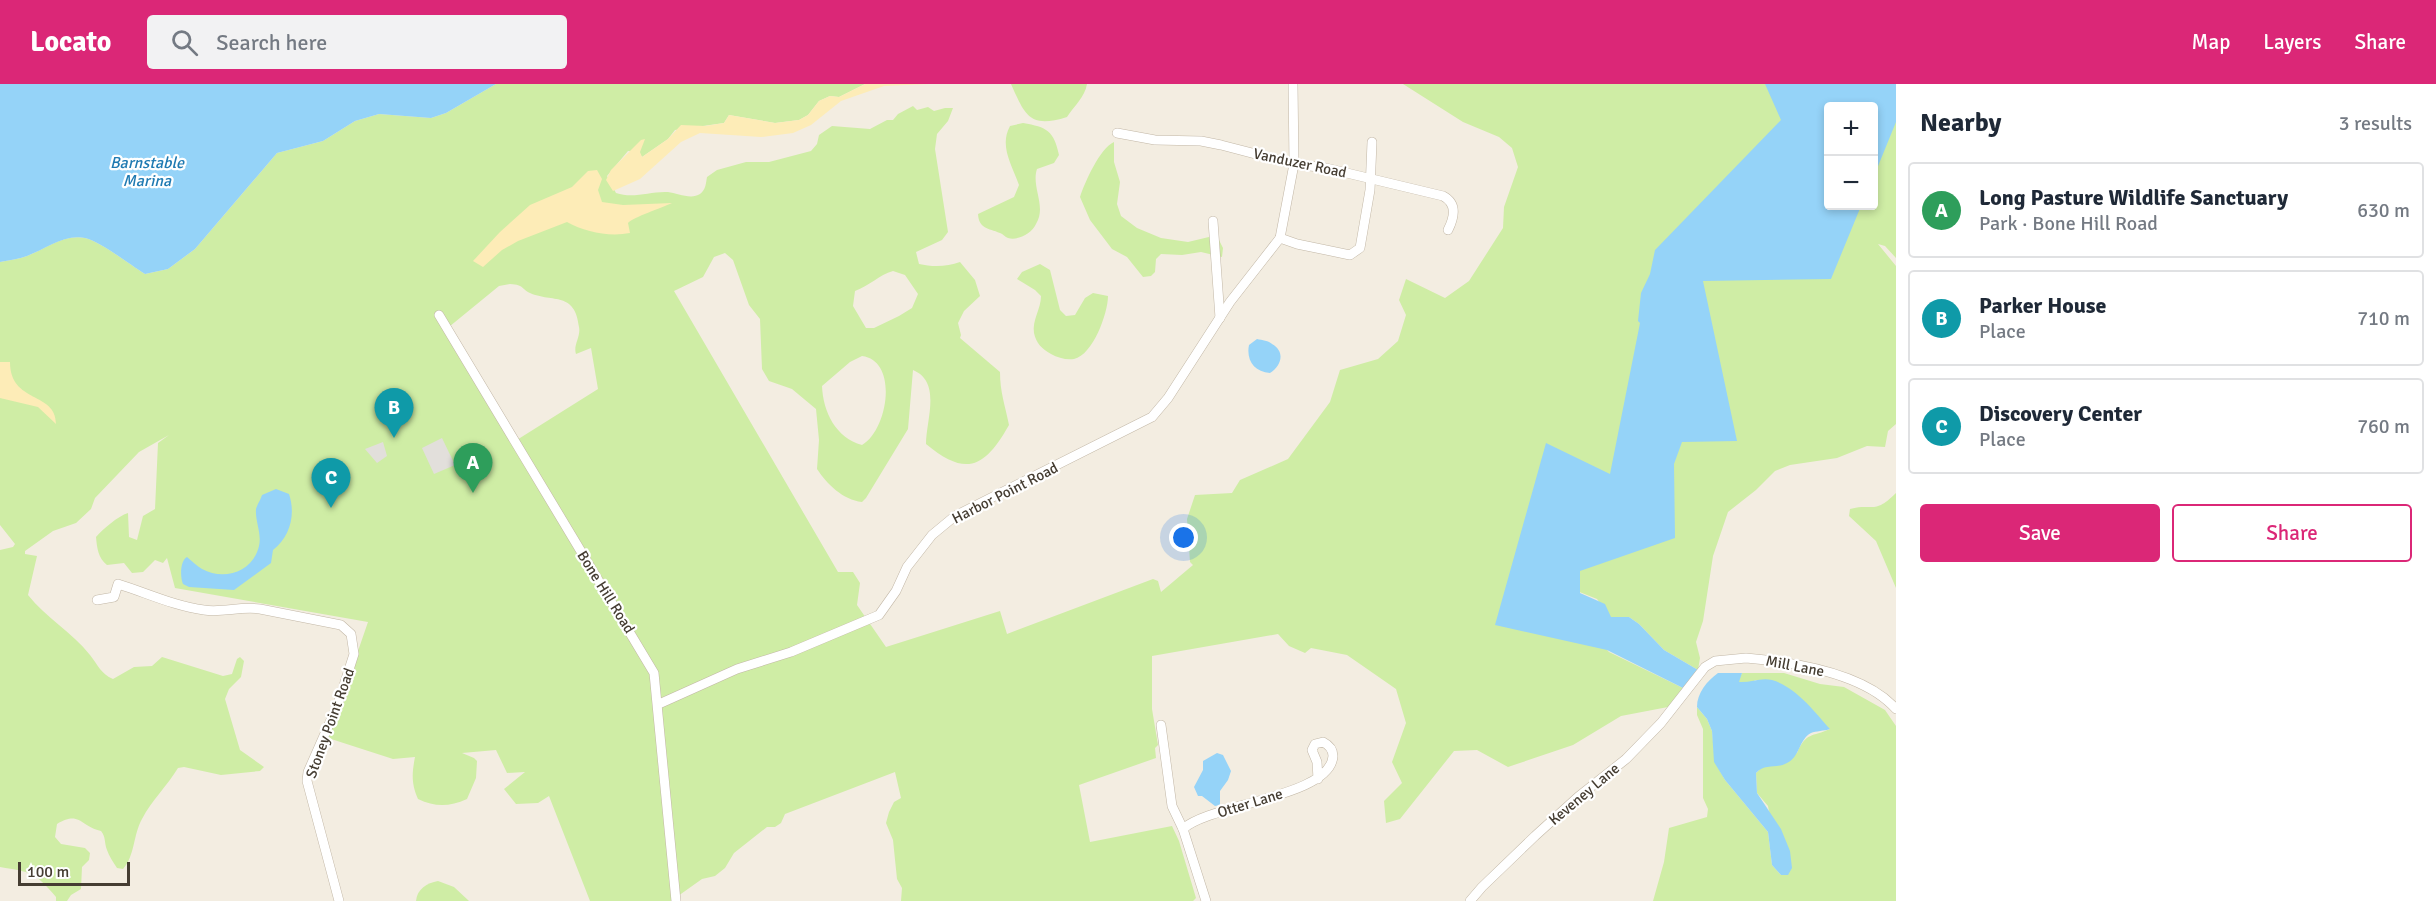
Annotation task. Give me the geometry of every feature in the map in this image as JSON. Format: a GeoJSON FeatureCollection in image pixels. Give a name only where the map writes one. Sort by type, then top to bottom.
{"type":"FeatureCollection","features":[{"type":"Feature","properties":{"kind":"street"},"geometry":{"type":"LineString","coordinates":[[1293,84],[1294,164],[1280,238],[1350,255],[1360,248],[1370,178],[1372,142]]}},
{"type":"Feature","properties":{"kind":"street","name":"Vanduzer Road"},"geometry":{"type":"LineString","coordinates":[[1117,133],[1155,140],[1201,141],[1294,164],[1326,168],[1370,178],[1448,199],[1453,208],[1454,219],[1448,230]]}},
{"type":"Feature","properties":{"kind":"street"},"geometry":{"type":"LineString","coordinates":[[1213,221],[1220,318]]}},
{"type":"Feature","properties":{"kind":"street","name":"Harbor Point Road"},"geometry":{"type":"LineString","coordinates":[[659,704],[737,669],[791,652],[879,615],[896,591],[908,567],[932,535],[955,516],[1152,417],[1168,398],[1248,278],[1280,238]]}},
{"type":"Feature","properties":{"kind":"street","name":"Bone Hill Road"},"geometry":{"type":"LineString","coordinates":[[439,315],[654,673],[659,704],[676,901]]}},
{"type":"Feature","properties":{"kind":"street","name":"Stoney Point Road"},"geometry":{"type":"LineString","coordinates":[[97,600],[114,597],[117,586],[121,585],[192,608],[260,609],[341,625],[351,634],[354,654],[338,704],[308,772],[307,781],[339,901]]}},
{"type":"Feature","properties":{"kind":"street","name":"Mill Lane"},"geometry":{"type":"LineString","coordinates":[[1693,682],[1705,667],[1715,661],[1746,658],[1823,671],[1860,683],[1886,699],[1896,709]]}},
{"type":"Feature","properties":{"kind":"street","name":"Keveney Lane"},"geometry":{"type":"LineString","coordinates":[[1470,901],[1482,886],[1535,836],[1578,797],[1626,759],[1661,723],[1693,682]]}},
{"type":"Feature","properties":{"kind":"street"},"geometry":{"type":"LineString","coordinates":[[1161,725],[1172,806],[1183,829],[1206,901]]}},
{"type":"Feature","properties":{"kind":"street","name":"Otter Lane"},"geometry":{"type":"LineString","coordinates":[[1183,829],[1188,824],[1318,779]]}},
{"type":"Feature","properties":{"kind":"green space"},"geometry":{"type":"Polygon","coordinates":[[[496,84],[865,84],[839,97],[830,96],[819,101],[808,115],[799,120],[775,123],[729,115],[724,123],[675,130],[668,139],[642,157],[639,152],[628,151],[607,176],[616,193],[623,195],[668,192],[696,196],[702,192],[707,177],[717,170],[746,162],[769,162],[811,151],[817,144],[819,135],[832,126],[870,129],[887,120],[893,120],[898,114],[913,106],[917,110],[928,107],[934,111],[953,108],[948,121],[937,134],[935,149],[948,232],[942,240],[916,252],[919,264],[939,266],[960,262],[975,280],[980,296],[964,311],[958,323],[960,338],[1000,372],[1009,425],[992,450],[983,458],[974,463],[964,464],[940,455],[926,444],[930,392],[922,376],[913,370],[908,429],[862,502],[842,495],[817,469],[819,440],[816,409],[792,389],[769,381],[762,369],[760,319],[749,305],[733,260],[725,253],[714,257],[703,277],[674,291],[838,572],[853,572],[860,583],[857,605],[886,647],[1000,611],[1007,634],[1153,579],[1158,581],[1161,592],[1193,565],[1190,562],[1187,519],[1195,495],[1232,493],[1240,480],[1288,459],[1330,402],[1340,370],[1378,359],[1398,341],[1406,315],[1399,300],[1406,279],[1445,298],[1469,281],[1503,228],[1504,207],[1518,167],[1512,148],[1499,137],[1463,122],[1403,84],[1859,84],[1834,102],[1824,102],[1824,111],[1646,325],[1664,368],[1596,514],[1565,605],[1609,652],[1683,688],[1668,707],[1621,716],[1573,745],[1508,767],[1477,750],[1454,751],[1400,819],[1386,823],[1384,801],[1402,783],[1392,762],[1406,723],[1396,689],[1347,655],[1311,648],[1305,653],[1289,646],[1278,634],[1152,656],[1152,709],[1158,745],[1155,748],[1156,758],[1079,785],[1090,842],[1172,826],[1179,841],[1196,898],[1193,901],[901,901],[902,888],[897,879],[893,840],[886,823],[894,802],[901,798],[895,772],[785,814],[781,823],[775,827],[767,827],[734,853],[725,868],[715,876],[702,879],[671,901],[590,901],[549,796],[538,803],[516,804],[504,789],[525,772],[507,773],[496,750],[462,753],[477,761],[476,778],[467,799],[454,804],[436,805],[418,799],[413,778],[415,757],[393,759],[328,738],[368,622],[175,588],[167,558],[163,563],[155,560],[143,572],[132,573],[124,563],[107,565],[104,562],[100,556],[96,537],[115,520],[128,513],[129,537],[137,540],[143,516],[155,509],[158,443],[169,435],[139,452],[95,498],[91,509],[76,523],[53,531],[25,551],[25,554],[37,556],[28,595],[83,647],[103,672],[113,679],[134,667],[152,666],[162,657],[223,676],[232,674],[237,659],[240,657],[244,661],[241,677],[229,689],[225,699],[240,750],[264,767],[260,771],[221,775],[184,767],[178,768],[142,819],[130,858],[123,869],[117,868],[111,859],[101,831],[76,819],[65,820],[57,824],[55,837],[61,844],[85,848],[90,853],[89,860],[82,867],[81,889],[71,895],[67,901],[56,901],[56,897],[49,889],[32,874],[0,867],[0,550],[13,547],[15,544],[0,525],[0,262],[24,257],[62,240],[77,237],[99,244],[145,274],[168,269],[195,249],[277,153],[323,141],[355,121],[379,114],[431,118],[446,113],[496,84]],[[893,271],[855,291],[853,306],[866,328],[874,328],[912,308],[918,294],[905,275],[893,271]],[[510,284],[499,286],[444,331],[512,443],[598,389],[591,348],[576,354],[575,347],[579,331],[577,316],[573,308],[562,300],[539,296],[521,286],[510,284]],[[862,356],[850,362],[822,386],[825,405],[833,423],[845,436],[862,445],[871,437],[878,425],[886,397],[881,370],[874,361],[862,356]]]}},
{"type":"Feature","properties":{"kind":"green space"},"geometry":{"type":"Polygon","coordinates":[[[1011,84],[1087,84],[1082,97],[1067,117],[1044,121],[1030,117],[1020,104],[1011,84]]]}},
{"type":"Feature","properties":{"kind":"green space"},"geometry":{"type":"Polygon","coordinates":[[[1896,84],[1896,258],[1885,246],[1878,244],[1896,266],[1896,424],[1888,431],[1885,447],[1867,446],[1837,458],[1790,465],[1775,471],[1756,490],[1728,512],[1713,556],[1703,621],[1696,642],[1700,658],[1698,670],[1664,650],[1629,617],[1610,617],[1597,599],[1577,591],[1548,534],[1665,488],[1691,414],[1670,296],[1824,208],[1878,210],[1878,135],[1896,84]]]}},
{"type":"Feature","properties":{"kind":"green space"},"geometry":{"type":"Polygon","coordinates":[[[1023,123],[1038,126],[1052,135],[1059,155],[1054,163],[1037,169],[1036,183],[1040,210],[1036,224],[1024,235],[1012,239],[982,225],[978,214],[1014,197],[1019,185],[1008,156],[1006,141],[1010,126],[1023,123]]]}},
{"type":"Feature","properties":{"kind":"green space"},"geometry":{"type":"Polygon","coordinates":[[[1114,142],[1114,162],[1120,182],[1117,204],[1121,216],[1137,228],[1161,238],[1188,242],[1213,236],[1218,238],[1223,248],[1222,257],[1201,252],[1182,255],[1161,254],[1156,259],[1155,272],[1151,276],[1143,277],[1127,257],[1112,249],[1090,220],[1080,197],[1098,158],[1114,142]]]}},
{"type":"Feature","properties":{"kind":"green space"},"geometry":{"type":"Polygon","coordinates":[[[1040,264],[1050,270],[1060,310],[1066,316],[1075,315],[1085,298],[1093,293],[1108,296],[1102,322],[1093,342],[1081,356],[1074,359],[1051,354],[1040,345],[1035,337],[1034,324],[1041,296],[1017,279],[1022,272],[1040,264]]]}},
{"type":"Feature","properties":{"kind":"green space"},"geometry":{"type":"Polygon","coordinates":[[[1896,493],[1896,588],[1876,541],[1849,516],[1850,509],[1878,506],[1896,493]]]}},
{"type":"Feature","properties":{"kind":"green space"},"geometry":{"type":"Polygon","coordinates":[[[1742,673],[1784,673],[1820,684],[1844,687],[1885,710],[1896,726],[1896,901],[1653,901],[1664,862],[1669,828],[1707,817],[1708,809],[1703,798],[1703,729],[1697,715],[1697,707],[1707,719],[1712,731],[1715,762],[1725,780],[1768,832],[1772,865],[1781,875],[1768,806],[1757,793],[1756,773],[1761,768],[1797,753],[1803,742],[1810,736],[1830,729],[1756,680],[1749,683],[1738,682],[1742,673]]]}},
{"type":"Feature","properties":{"kind":"green space"},"geometry":{"type":"Polygon","coordinates":[[[438,881],[454,887],[469,901],[416,901],[423,887],[438,881]]]}},
{"type":"Feature","properties":{"kind":"sand"},"geometry":{"type":"Polygon","coordinates":[[[865,84],[929,84],[884,86],[841,101],[811,125],[793,133],[761,137],[700,133],[681,142],[640,179],[613,191],[606,180],[611,170],[641,140],[645,139],[640,152],[642,157],[668,139],[681,125],[705,126],[724,123],[729,115],[775,123],[799,120],[808,115],[819,101],[830,96],[839,97],[865,84]]]}},
{"type":"Feature","properties":{"kind":"sand"},"geometry":{"type":"Polygon","coordinates":[[[597,170],[602,179],[598,190],[602,202],[623,205],[672,203],[628,223],[630,233],[597,233],[567,222],[518,241],[502,250],[483,267],[473,261],[530,205],[572,187],[588,171],[597,170]]]}},
{"type":"Feature","properties":{"kind":"sand"},"geometry":{"type":"Polygon","coordinates":[[[0,362],[10,362],[12,375],[17,385],[49,406],[56,424],[38,407],[0,398],[0,362]]]}},
{"type":"Feature","properties":{"kind":"shaded area"},"geometry":{"type":"Polygon","coordinates":[[[442,438],[455,465],[434,474],[422,448],[442,438]]]}},
{"type":"Feature","properties":{"kind":"shaded area"},"geometry":{"type":"Polygon","coordinates":[[[383,442],[387,456],[377,463],[365,449],[383,442]]]}},
{"type":"Feature","properties":{"kind":"water","name":"Barnstable Marina"},"geometry":{"type":"Polygon","coordinates":[[[0,84],[496,84],[446,113],[431,118],[379,114],[355,121],[323,141],[277,153],[195,249],[168,269],[145,274],[99,244],[77,237],[62,240],[24,257],[0,262],[0,84]]]}},
{"type":"Feature","properties":{"kind":"water"},"geometry":{"type":"Polygon","coordinates":[[[1765,84],[1896,84],[1896,122],[1878,166],[1878,102],[1824,102],[1824,210],[1859,210],[1831,279],[1703,281],[1737,441],[1682,442],[1674,464],[1675,538],[1580,571],[1580,593],[1605,604],[1611,617],[1629,617],[1664,650],[1698,670],[1683,688],[1607,650],[1495,625],[1546,443],[1610,474],[1640,323],[1638,321],[1641,293],[1650,274],[1655,250],[1781,120],[1765,84]]]}},
{"type":"Feature","properties":{"kind":"water"},"geometry":{"type":"Polygon","coordinates":[[[1257,339],[1269,342],[1279,351],[1279,363],[1270,373],[1256,368],[1250,360],[1249,345],[1257,339]]]}},
{"type":"Feature","properties":{"kind":"water"},"geometry":{"type":"Polygon","coordinates":[[[276,489],[289,494],[292,510],[290,525],[284,539],[273,550],[271,563],[234,590],[189,587],[183,584],[181,569],[187,557],[202,569],[219,574],[236,572],[251,562],[256,555],[260,541],[257,507],[262,495],[276,489]]]}},
{"type":"Feature","properties":{"kind":"water"},"geometry":{"type":"Polygon","coordinates":[[[1718,673],[1742,673],[1739,682],[1768,679],[1781,683],[1804,700],[1830,729],[1813,732],[1807,736],[1795,757],[1787,763],[1763,768],[1756,773],[1757,793],[1781,829],[1790,851],[1792,868],[1788,875],[1781,875],[1772,865],[1768,832],[1725,780],[1714,762],[1712,731],[1707,719],[1697,707],[1703,688],[1718,673]]]}},
{"type":"Feature","properties":{"kind":"water"},"geometry":{"type":"Polygon","coordinates":[[[1217,753],[1223,755],[1231,771],[1220,791],[1220,805],[1215,806],[1202,796],[1198,796],[1194,787],[1203,770],[1203,761],[1217,753]]]}},
{"type":"Feature","properties":{"kind":"place","name":"Parker House"},"geometry":{"type":"Point","coordinates":[394,438]}},
{"type":"Feature","properties":{"kind":"place","name":"Long Pasture Wildlife Sanctuary"},"geometry":{"type":"Point","coordinates":[473,493]}},
{"type":"Feature","properties":{"kind":"place","name":"Discovery Center"},"geometry":{"type":"Point","coordinates":[331,508]}}]}
